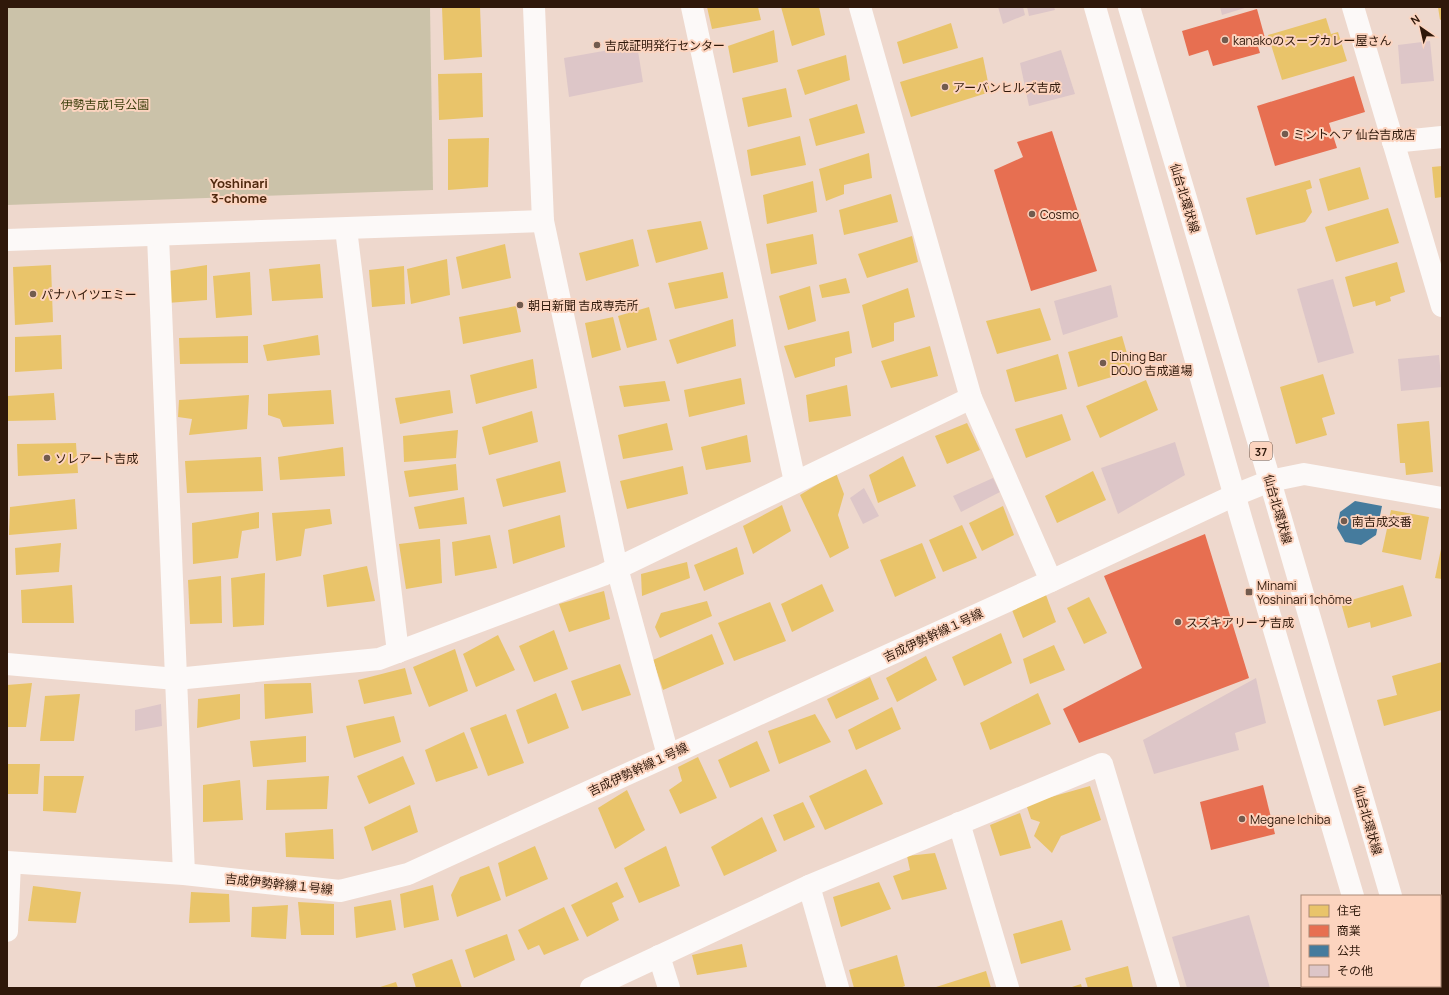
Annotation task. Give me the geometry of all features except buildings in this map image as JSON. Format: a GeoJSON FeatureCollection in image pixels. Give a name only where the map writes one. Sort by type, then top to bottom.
{"type":"FeatureCollection","features":[{"type":"Feature","properties":{"kind":"street"},"geometry":{"type":"LineString","coordinates":[[534,7],[543,222],[617,568],[668,755]]}},
{"type":"Feature","properties":{"kind":"street"},"geometry":{"type":"LineString","coordinates":[[692,7],[795,482]]}},
{"type":"Feature","properties":{"kind":"street"},"geometry":{"type":"LineString","coordinates":[[860,7],[971,398],[1051,580]]}},
{"type":"Feature","properties":{"kind":"street"},"geometry":{"type":"LineString","coordinates":[[1095,7],[1353,895]]}},
{"type":"Feature","properties":{"kind":"street","name":"仙台北環状線"},"geometry":{"type":"LineString","coordinates":[[1129,7],[1270,481],[1391,895]]}},
{"type":"Feature","properties":{"kind":"street"},"geometry":{"type":"LineString","coordinates":[[1353,7],[1442,306]]}},
{"type":"Feature","properties":{"kind":"street"},"geometry":{"type":"LineString","coordinates":[[1393,142],[1442,137]]}},
{"type":"Feature","properties":{"kind":"street"},"geometry":{"type":"LineString","coordinates":[[7,240],[543,222]]}},
{"type":"Feature","properties":{"kind":"street"},"geometry":{"type":"LineString","coordinates":[[346,229],[398,652]]}},
{"type":"Feature","properties":{"kind":"street"},"geometry":{"type":"LineString","coordinates":[[158,236],[184,874]]}},
{"type":"Feature","properties":{"kind":"street"},"geometry":{"type":"LineString","coordinates":[[7,664],[176,679],[379,659],[603,575],[971,398]]}},
{"type":"Feature","properties":{"kind":"street","name":"吉成伊勢幹線１号線"},"geometry":{"type":"LineString","coordinates":[[8,863],[184,874],[340,891],[408,874],[1236,495],[1270,481],[1304,474],[1442,498]]}},
{"type":"Feature","properties":{"kind":"street"},"geometry":{"type":"LineString","coordinates":[[591,988],[809,886],[1102,764],[1169,988]]}},
{"type":"Feature","properties":{"kind":"street"},"geometry":{"type":"LineString","coordinates":[[959,823],[1008,988]]}},
{"type":"Feature","properties":{"kind":"street"},"geometry":{"type":"LineString","coordinates":[[7,931],[8,863]]}},
{"type":"Feature","properties":{"kind":"street"},"geometry":{"type":"LineString","coordinates":[[809,886],[838,988]]}},
{"type":"Feature","properties":{"kind":"street"},"geometry":{"type":"LineString","coordinates":[[659,956],[669,988]]}},
{"type":"Feature","properties":{"kind":"green space","name":"伊勢吉成1号公園"},"geometry":{"type":"Polygon","coordinates":[[[7,7],[430,7],[433,190],[7,205],[7,7]]]}},
{"type":"Feature","properties":{"kind":"place","name":"kanakoのスープカレー屋さん"},"geometry":{"type":"Point","coordinates":[1225,40]}},
{"type":"Feature","properties":{"kind":"place","name":"吉成証明発行センター"},"geometry":{"type":"Point","coordinates":[597,45]}},
{"type":"Feature","properties":{"kind":"place","name":"アーバンヒルズ吉成"},"geometry":{"type":"Point","coordinates":[945,87]}},
{"type":"Feature","properties":{"kind":"place","name":"ミントヘア 仙台吉成店"},"geometry":{"type":"Point","coordinates":[1285,134]}},
{"type":"Feature","properties":{"kind":"place","name":"Cosmo"},"geometry":{"type":"Point","coordinates":[1032,214]}},
{"type":"Feature","properties":{"kind":"place","name":"パナハイツエミー"},"geometry":{"type":"Point","coordinates":[33,294]}},
{"type":"Feature","properties":{"kind":"place","name":"朝日新聞 吉成専売所"},"geometry":{"type":"Point","coordinates":[520,305]}},
{"type":"Feature","properties":{"kind":"place","name":"Dining Bar DOJO 吉成道場"},"geometry":{"type":"Point","coordinates":[1103,363]}},
{"type":"Feature","properties":{"kind":"place","name":"ソレアート吉成"},"geometry":{"type":"Point","coordinates":[47,458]}},
{"type":"Feature","properties":{"kind":"place","name":"南吉成交番"},"geometry":{"type":"Point","coordinates":[1344,521]}},
{"type":"Feature","properties":{"kind":"place","name":"Minami Yoshinari 1chōme"},"geometry":{"type":"Point","coordinates":[1249,592]}},
{"type":"Feature","properties":{"kind":"place","name":"スズキアリーナ吉成"},"geometry":{"type":"Point","coordinates":[1178,622]}},
{"type":"Feature","properties":{"kind":"place","name":"Megane Ichiba"},"geometry":{"type":"Point","coordinates":[1242,819]}},
{"type":"Feature","properties":{"kind":"district","name":"Yoshinari 3-chome"},"geometry":{"type":"Point","coordinates":[239,190]}}]}
